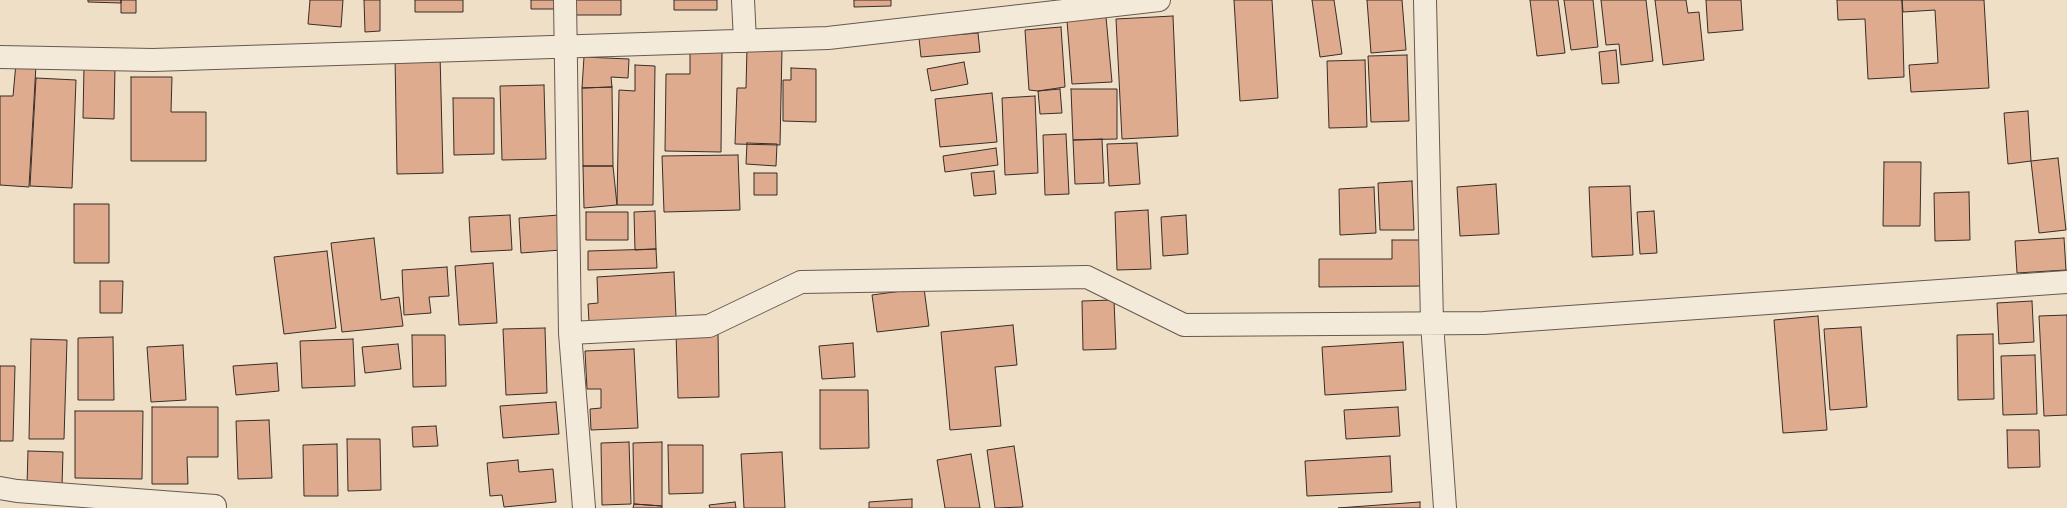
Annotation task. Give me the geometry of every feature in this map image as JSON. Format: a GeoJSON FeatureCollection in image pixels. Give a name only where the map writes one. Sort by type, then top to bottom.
{"type":"FeatureCollection","features":[{"type":"Feature","properties":{"kind":"street"},"geometry":{"type":"LineString","coordinates":[[565,0],[570,333],[584,508]]}},
{"type":"Feature","properties":{"kind":"street"},"geometry":{"type":"LineString","coordinates":[[743,0],[745,41]]}},
{"type":"Feature","properties":{"kind":"street"},"geometry":{"type":"LineString","coordinates":[[0,57],[153,60],[828,38],[1159,0]]}},
{"type":"Feature","properties":{"kind":"street"},"geometry":{"type":"LineString","coordinates":[[1425,0],[1432,323],[1445,508]]}},
{"type":"Feature","properties":{"kind":"street"},"geometry":{"type":"LineString","coordinates":[[570,333],[709,326],[802,282],[1087,277],[1184,325],[1484,323],[2067,282]]}},
{"type":"Feature","properties":{"kind":"street"},"geometry":{"type":"LineString","coordinates":[[0,488],[17,491],[214,506],[215,508]]}},
{"type":"Feature","properties":{"kind":"building"},"geometry":{"type":"Polygon","coordinates":[[[88,0],[121,0],[121,3],[88,2],[88,0]]]}},
{"type":"Feature","properties":{"kind":"building"},"geometry":{"type":"Polygon","coordinates":[[[121,0],[136,0],[136,13],[121,13],[121,0]]]}},
{"type":"Feature","properties":{"kind":"building"},"geometry":{"type":"Polygon","coordinates":[[[310,0],[343,0],[341,27],[308,24],[310,0]]]}},
{"type":"Feature","properties":{"kind":"building"},"geometry":{"type":"Polygon","coordinates":[[[364,0],[380,0],[380,31],[365,32],[364,0]]]}},
{"type":"Feature","properties":{"kind":"building"},"geometry":{"type":"Polygon","coordinates":[[[415,0],[463,0],[463,12],[415,12],[415,0]]]}},
{"type":"Feature","properties":{"kind":"building"},"geometry":{"type":"Polygon","coordinates":[[[531,0],[555,0],[555,9],[531,9],[531,0]]]}},
{"type":"Feature","properties":{"kind":"building"},"geometry":{"type":"Polygon","coordinates":[[[575,0],[621,0],[621,15],[575,15],[575,0]]]}},
{"type":"Feature","properties":{"kind":"building"},"geometry":{"type":"Polygon","coordinates":[[[674,0],[717,0],[717,10],[674,10],[674,0]]]}},
{"type":"Feature","properties":{"kind":"building"},"geometry":{"type":"Polygon","coordinates":[[[854,0],[891,0],[891,6],[854,7],[854,0]]]}},
{"type":"Feature","properties":{"kind":"building"},"geometry":{"type":"Polygon","coordinates":[[[1234,0],[1272,0],[1278,98],[1240,101],[1234,0]]]}},
{"type":"Feature","properties":{"kind":"building"},"geometry":{"type":"Polygon","coordinates":[[[1312,0],[1334,0],[1342,54],[1320,57],[1312,0]]]}},
{"type":"Feature","properties":{"kind":"building"},"geometry":{"type":"Polygon","coordinates":[[[1367,0],[1402,0],[1406,50],[1371,53],[1367,0]]]}},
{"type":"Feature","properties":{"kind":"building"},"geometry":{"type":"Polygon","coordinates":[[[1530,0],[1558,0],[1565,53],[1537,56],[1530,0]]]}},
{"type":"Feature","properties":{"kind":"building"},"geometry":{"type":"Polygon","coordinates":[[[1564,0],[1593,0],[1598,47],[1571,50],[1564,0]]]}},
{"type":"Feature","properties":{"kind":"building"},"geometry":{"type":"Polygon","coordinates":[[[1601,0],[1646,0],[1653,61],[1621,65],[1619,44],[1606,45],[1601,0]]]}},
{"type":"Feature","properties":{"kind":"building"},"geometry":{"type":"Polygon","coordinates":[[[1655,0],[1686,0],[1688,13],[1699,12],[1704,60],[1663,65],[1655,0]]]}},
{"type":"Feature","properties":{"kind":"building"},"geometry":{"type":"Polygon","coordinates":[[[1706,0],[1741,0],[1743,30],[1708,33],[1706,0]]]}},
{"type":"Feature","properties":{"kind":"building"},"geometry":{"type":"Polygon","coordinates":[[[1837,0],[1902,0],[1904,77],[1868,79],[1865,19],[1838,20],[1837,0]]]}},
{"type":"Feature","properties":{"kind":"building"},"geometry":{"type":"Polygon","coordinates":[[[1902,0],[1984,0],[1989,88],[1911,92],[1909,65],[1938,63],[1935,10],[1903,12],[1902,0]]]}},
{"type":"Feature","properties":{"kind":"building"},"geometry":{"type":"Polygon","coordinates":[[[1173,16],[1178,136],[1122,139],[1116,19],[1173,16]]]}},
{"type":"Feature","properties":{"kind":"building"},"geometry":{"type":"Polygon","coordinates":[[[1106,17],[1112,82],[1072,84],[1067,21],[1106,17]]]}},
{"type":"Feature","properties":{"kind":"building"},"geometry":{"type":"Polygon","coordinates":[[[1061,27],[1065,87],[1038,91],[1029,90],[1025,30],[1061,27]]]}},
{"type":"Feature","properties":{"kind":"building"},"geometry":{"type":"Polygon","coordinates":[[[978,33],[980,52],[921,57],[919,38],[978,33]]]}},
{"type":"Feature","properties":{"kind":"building"},"geometry":{"type":"Polygon","coordinates":[[[747,48],[782,49],[780,145],[735,144],[737,88],[746,88],[747,48]]]}},
{"type":"Feature","properties":{"kind":"building"},"geometry":{"type":"Polygon","coordinates":[[[1616,50],[1619,83],[1602,84],[1599,52],[1616,50]]]}},
{"type":"Feature","properties":{"kind":"building"},"geometry":{"type":"Polygon","coordinates":[[[690,52],[722,52],[721,152],[665,151],[666,74],[690,74],[690,52]]]}},
{"type":"Feature","properties":{"kind":"building"},"geometry":{"type":"Polygon","coordinates":[[[440,54],[443,173],[397,174],[395,55],[440,54]]]}},
{"type":"Feature","properties":{"kind":"building"},"geometry":{"type":"Polygon","coordinates":[[[1407,55],[1409,121],[1371,122],[1368,56],[1407,55]]]}},
{"type":"Feature","properties":{"kind":"building"},"geometry":{"type":"Polygon","coordinates":[[[584,57],[629,59],[628,78],[611,77],[612,87],[582,88],[584,57]]]}},
{"type":"Feature","properties":{"kind":"building"},"geometry":{"type":"Polygon","coordinates":[[[1365,60],[1367,127],[1329,128],[1327,61],[1365,60]]]}},
{"type":"Feature","properties":{"kind":"building"},"geometry":{"type":"Polygon","coordinates":[[[964,62],[968,84],[931,91],[927,69],[964,62]]]}},
{"type":"Feature","properties":{"kind":"building"},"geometry":{"type":"Polygon","coordinates":[[[16,63],[36,65],[29,187],[0,185],[0,96],[13,96],[16,63]]]}},
{"type":"Feature","properties":{"kind":"building"},"geometry":{"type":"Polygon","coordinates":[[[635,65],[655,66],[653,205],[617,205],[619,90],[635,91],[635,65]]]}},
{"type":"Feature","properties":{"kind":"building"},"geometry":{"type":"Polygon","coordinates":[[[84,66],[115,67],[114,119],[83,118],[84,66]]]}},
{"type":"Feature","properties":{"kind":"building"},"geometry":{"type":"Polygon","coordinates":[[[791,68],[816,69],[816,122],[783,121],[783,80],[791,80],[791,68]]]}},
{"type":"Feature","properties":{"kind":"building"},"geometry":{"type":"Polygon","coordinates":[[[131,77],[172,77],[171,112],[206,112],[206,161],[131,161],[131,77]]]}},
{"type":"Feature","properties":{"kind":"building"},"geometry":{"type":"Polygon","coordinates":[[[36,78],[76,80],[72,188],[30,186],[36,78]]]}},
{"type":"Feature","properties":{"kind":"building"},"geometry":{"type":"Polygon","coordinates":[[[544,85],[546,159],[502,160],[500,86],[544,85]]]}},
{"type":"Feature","properties":{"kind":"building"},"geometry":{"type":"Polygon","coordinates":[[[612,87],[613,166],[583,166],[582,88],[612,87]]]}},
{"type":"Feature","properties":{"kind":"building"},"geometry":{"type":"Polygon","coordinates":[[[1060,89],[1062,113],[1040,114],[1038,91],[1060,89]]]}},
{"type":"Feature","properties":{"kind":"building"},"geometry":{"type":"Polygon","coordinates":[[[1071,89],[1117,89],[1117,139],[1073,140],[1071,89]]]}},
{"type":"Feature","properties":{"kind":"building"},"geometry":{"type":"Polygon","coordinates":[[[992,93],[997,142],[940,147],[935,99],[992,93]]]}},
{"type":"Feature","properties":{"kind":"building"},"geometry":{"type":"Polygon","coordinates":[[[1035,96],[1038,173],[1005,175],[1002,98],[1035,96]]]}},
{"type":"Feature","properties":{"kind":"building"},"geometry":{"type":"Polygon","coordinates":[[[453,98],[494,98],[494,154],[454,155],[453,98]]]}},
{"type":"Feature","properties":{"kind":"building"},"geometry":{"type":"Polygon","coordinates":[[[2028,111],[2031,161],[2008,164],[2004,113],[2028,111]]]}},
{"type":"Feature","properties":{"kind":"building"},"geometry":{"type":"Polygon","coordinates":[[[1066,134],[1069,194],[1045,195],[1043,135],[1066,134]]]}},
{"type":"Feature","properties":{"kind":"building"},"geometry":{"type":"Polygon","coordinates":[[[1102,139],[1104,183],[1075,184],[1073,140],[1102,139]]]}},
{"type":"Feature","properties":{"kind":"building"},"geometry":{"type":"Polygon","coordinates":[[[747,143],[777,144],[776,166],[746,164],[747,143]]]}},
{"type":"Feature","properties":{"kind":"building"},"geometry":{"type":"Polygon","coordinates":[[[1137,143],[1140,184],[1109,186],[1107,144],[1137,143]]]}},
{"type":"Feature","properties":{"kind":"building"},"geometry":{"type":"Polygon","coordinates":[[[996,148],[998,165],[945,172],[943,156],[996,148]]]}},
{"type":"Feature","properties":{"kind":"building"},"geometry":{"type":"Polygon","coordinates":[[[738,155],[740,210],[664,212],[662,156],[738,155]]]}},
{"type":"Feature","properties":{"kind":"building"},"geometry":{"type":"Polygon","coordinates":[[[2058,158],[2066,230],[2039,233],[2031,161],[2058,158]]]}},
{"type":"Feature","properties":{"kind":"building"},"geometry":{"type":"Polygon","coordinates":[[[1884,162],[1921,162],[1920,226],[1883,226],[1884,162]]]}},
{"type":"Feature","properties":{"kind":"building"},"geometry":{"type":"Polygon","coordinates":[[[583,166],[613,166],[617,205],[584,208],[583,166]]]}},
{"type":"Feature","properties":{"kind":"building"},"geometry":{"type":"Polygon","coordinates":[[[994,171],[996,194],[974,196],[971,173],[994,171]]]}},
{"type":"Feature","properties":{"kind":"building"},"geometry":{"type":"Polygon","coordinates":[[[754,173],[777,173],[777,195],[754,195],[754,173]]]}},
{"type":"Feature","properties":{"kind":"building"},"geometry":{"type":"Polygon","coordinates":[[[1412,181],[1414,230],[1380,230],[1378,183],[1412,181]]]}},
{"type":"Feature","properties":{"kind":"building"},"geometry":{"type":"Polygon","coordinates":[[[1496,184],[1499,234],[1460,236],[1457,187],[1496,184]]]}},
{"type":"Feature","properties":{"kind":"building"},"geometry":{"type":"Polygon","coordinates":[[[1630,186],[1633,255],[1592,257],[1589,187],[1630,186]]]}},
{"type":"Feature","properties":{"kind":"building"},"geometry":{"type":"Polygon","coordinates":[[[1374,187],[1376,233],[1340,235],[1339,189],[1374,187]]]}},
{"type":"Feature","properties":{"kind":"building"},"geometry":{"type":"Polygon","coordinates":[[[1969,192],[1970,240],[1935,241],[1934,193],[1969,192]]]}},
{"type":"Feature","properties":{"kind":"building"},"geometry":{"type":"Polygon","coordinates":[[[74,204],[109,204],[109,263],[74,263],[74,204]]]}},
{"type":"Feature","properties":{"kind":"building"},"geometry":{"type":"Polygon","coordinates":[[[1148,210],[1151,269],[1117,270],[1115,212],[1148,210]]]}},
{"type":"Feature","properties":{"kind":"building"},"geometry":{"type":"Polygon","coordinates":[[[655,211],[656,249],[635,250],[634,212],[655,211]]]}},
{"type":"Feature","properties":{"kind":"building"},"geometry":{"type":"Polygon","coordinates":[[[1654,211],[1657,253],[1640,254],[1637,212],[1654,211]]]}},
{"type":"Feature","properties":{"kind":"building"},"geometry":{"type":"Polygon","coordinates":[[[586,212],[628,212],[628,240],[586,240],[586,212]]]}},
{"type":"Feature","properties":{"kind":"building"},"geometry":{"type":"Polygon","coordinates":[[[510,215],[512,250],[471,252],[469,217],[510,215]]]}},
{"type":"Feature","properties":{"kind":"building"},"geometry":{"type":"Polygon","coordinates":[[[559,215],[561,250],[521,253],[519,218],[559,215]]]}},
{"type":"Feature","properties":{"kind":"building"},"geometry":{"type":"Polygon","coordinates":[[[1186,215],[1188,254],[1163,256],[1161,217],[1186,215]]]}},
{"type":"Feature","properties":{"kind":"building"},"geometry":{"type":"Polygon","coordinates":[[[374,238],[381,300],[399,297],[403,326],[342,332],[331,243],[374,238]]]}},
{"type":"Feature","properties":{"kind":"building"},"geometry":{"type":"Polygon","coordinates":[[[2064,238],[2066,270],[2017,273],[2015,241],[2064,238]]]}},
{"type":"Feature","properties":{"kind":"building"},"geometry":{"type":"Polygon","coordinates":[[[1392,240],[1424,240],[1424,286],[1319,287],[1319,259],[1392,259],[1392,240]]]}},
{"type":"Feature","properties":{"kind":"building"},"geometry":{"type":"Polygon","coordinates":[[[656,249],[657,268],[588,270],[588,251],[656,249]]]}},
{"type":"Feature","properties":{"kind":"building"},"geometry":{"type":"Polygon","coordinates":[[[327,251],[336,328],[284,334],[274,257],[327,251]]]}},
{"type":"Feature","properties":{"kind":"building"},"geometry":{"type":"Polygon","coordinates":[[[493,263],[497,323],[459,325],[455,266],[493,263]]]}},
{"type":"Feature","properties":{"kind":"building"},"geometry":{"type":"Polygon","coordinates":[[[447,267],[449,296],[429,297],[431,313],[404,315],[402,270],[447,267]]]}},
{"type":"Feature","properties":{"kind":"building"},"geometry":{"type":"Polygon","coordinates":[[[674,272],[676,317],[589,322],[588,304],[598,303],[597,277],[674,272]]]}},
{"type":"Feature","properties":{"kind":"building"},"geometry":{"type":"Polygon","coordinates":[[[100,281],[123,281],[122,313],[100,313],[100,281]]]}},
{"type":"Feature","properties":{"kind":"building"},"geometry":{"type":"Polygon","coordinates":[[[924,288],[929,326],[877,332],[872,295],[924,288]]]}},
{"type":"Feature","properties":{"kind":"building"},"geometry":{"type":"Polygon","coordinates":[[[1114,300],[1116,349],[1083,350],[1082,301],[1114,300]]]}},
{"type":"Feature","properties":{"kind":"building"},"geometry":{"type":"Polygon","coordinates":[[[2032,301],[2034,342],[1999,344],[1997,303],[2032,301]]]}},
{"type":"Feature","properties":{"kind":"building"},"geometry":{"type":"Polygon","coordinates":[[[2067,315],[2067,415],[2044,416],[2039,316],[2067,315]]]}},
{"type":"Feature","properties":{"kind":"building"},"geometry":{"type":"Polygon","coordinates":[[[1818,316],[1827,430],[1783,433],[1774,320],[1818,316]]]}},
{"type":"Feature","properties":{"kind":"building"},"geometry":{"type":"Polygon","coordinates":[[[1013,325],[1017,365],[995,367],[1001,426],[950,430],[941,332],[1013,325]]]}},
{"type":"Feature","properties":{"kind":"building"},"geometry":{"type":"Polygon","coordinates":[[[1861,327],[1867,407],[1830,410],[1824,329],[1861,327]]]}},
{"type":"Feature","properties":{"kind":"building"},"geometry":{"type":"Polygon","coordinates":[[[545,328],[547,393],[506,395],[503,329],[545,328]]]}},
{"type":"Feature","properties":{"kind":"building"},"geometry":{"type":"Polygon","coordinates":[[[718,332],[719,397],[678,398],[676,333],[718,332]]]}},
{"type":"Feature","properties":{"kind":"building"},"geometry":{"type":"Polygon","coordinates":[[[1993,334],[1994,399],[1958,400],[1957,335],[1993,334]]]}},
{"type":"Feature","properties":{"kind":"building"},"geometry":{"type":"Polygon","coordinates":[[[412,335],[445,335],[446,386],[413,387],[412,335]]]}},
{"type":"Feature","properties":{"kind":"building"},"geometry":{"type":"Polygon","coordinates":[[[113,337],[114,400],[78,400],[78,338],[113,337]]]}},
{"type":"Feature","properties":{"kind":"building"},"geometry":{"type":"Polygon","coordinates":[[[31,339],[67,340],[64,439],[29,439],[31,339]]]}},
{"type":"Feature","properties":{"kind":"building"},"geometry":{"type":"Polygon","coordinates":[[[353,339],[355,386],[302,388],[300,341],[353,339]]]}},
{"type":"Feature","properties":{"kind":"building"},"geometry":{"type":"Polygon","coordinates":[[[1403,342],[1406,390],[1325,395],[1322,347],[1403,342]]]}},
{"type":"Feature","properties":{"kind":"building"},"geometry":{"type":"Polygon","coordinates":[[[853,343],[855,377],[822,379],[819,346],[853,343]]]}},
{"type":"Feature","properties":{"kind":"building"},"geometry":{"type":"Polygon","coordinates":[[[398,344],[401,369],[365,373],[362,347],[398,344]]]}},
{"type":"Feature","properties":{"kind":"building"},"geometry":{"type":"Polygon","coordinates":[[[183,345],[186,400],[151,402],[147,347],[183,345]]]}},
{"type":"Feature","properties":{"kind":"building"},"geometry":{"type":"Polygon","coordinates":[[[634,349],[638,428],[591,430],[590,409],[601,408],[601,389],[587,389],[585,351],[634,349]]]}},
{"type":"Feature","properties":{"kind":"building"},"geometry":{"type":"Polygon","coordinates":[[[2035,355],[2037,414],[2003,415],[2001,356],[2035,355]]]}},
{"type":"Feature","properties":{"kind":"building"},"geometry":{"type":"Polygon","coordinates":[[[277,363],[279,391],[236,395],[233,366],[277,363]]]}},
{"type":"Feature","properties":{"kind":"building"},"geometry":{"type":"Polygon","coordinates":[[[0,366],[15,366],[13,441],[0,441],[0,366]]]}},
{"type":"Feature","properties":{"kind":"building"},"geometry":{"type":"Polygon","coordinates":[[[820,390],[868,390],[869,448],[820,449],[820,390]]]}},
{"type":"Feature","properties":{"kind":"building"},"geometry":{"type":"Polygon","coordinates":[[[556,402],[559,434],[503,438],[500,406],[556,402]]]}},
{"type":"Feature","properties":{"kind":"building"},"geometry":{"type":"Polygon","coordinates":[[[152,407],[218,407],[218,457],[187,457],[188,484],[152,484],[152,407]]]}},
{"type":"Feature","properties":{"kind":"building"},"geometry":{"type":"Polygon","coordinates":[[[1398,407],[1400,436],[1346,439],[1344,410],[1398,407]]]}},
{"type":"Feature","properties":{"kind":"building"},"geometry":{"type":"Polygon","coordinates":[[[75,411],[143,411],[142,479],[75,478],[75,411]]]}},
{"type":"Feature","properties":{"kind":"building"},"geometry":{"type":"Polygon","coordinates":[[[269,420],[272,478],[238,479],[236,421],[269,420]]]}},
{"type":"Feature","properties":{"kind":"building"},"geometry":{"type":"Polygon","coordinates":[[[436,426],[438,446],[413,447],[412,427],[436,426]]]}},
{"type":"Feature","properties":{"kind":"building"},"geometry":{"type":"Polygon","coordinates":[[[2007,430],[2039,430],[2040,467],[2008,468],[2007,430]]]}},
{"type":"Feature","properties":{"kind":"building"},"geometry":{"type":"Polygon","coordinates":[[[347,439],[380,439],[381,490],[348,491],[347,439]]]}},
{"type":"Feature","properties":{"kind":"building"},"geometry":{"type":"Polygon","coordinates":[[[629,442],[631,504],[602,505],[601,443],[629,442]]]}},
{"type":"Feature","properties":{"kind":"building"},"geometry":{"type":"Polygon","coordinates":[[[662,442],[662,506],[634,504],[633,443],[662,442]]]}},
{"type":"Feature","properties":{"kind":"building"},"geometry":{"type":"Polygon","coordinates":[[[337,444],[338,496],[304,496],[303,445],[337,444]]]}},
{"type":"Feature","properties":{"kind":"building"},"geometry":{"type":"Polygon","coordinates":[[[668,445],[703,445],[703,493],[669,494],[668,445]]]}},
{"type":"Feature","properties":{"kind":"building"},"geometry":{"type":"Polygon","coordinates":[[[1014,446],[1023,507],[995,508],[987,450],[1014,446]]]}},
{"type":"Feature","properties":{"kind":"building"},"geometry":{"type":"Polygon","coordinates":[[[28,451],[63,452],[62,486],[27,486],[28,451]]]}},
{"type":"Feature","properties":{"kind":"building"},"geometry":{"type":"Polygon","coordinates":[[[782,452],[785,508],[744,508],[741,454],[782,452]]]}},
{"type":"Feature","properties":{"kind":"building"},"geometry":{"type":"Polygon","coordinates":[[[971,454],[980,508],[945,508],[937,460],[971,454]]]}},
{"type":"Feature","properties":{"kind":"building"},"geometry":{"type":"Polygon","coordinates":[[[1390,456],[1392,492],[1307,496],[1305,461],[1390,456]]]}},
{"type":"Feature","properties":{"kind":"building"},"geometry":{"type":"Polygon","coordinates":[[[518,460],[519,472],[553,469],[556,502],[504,507],[502,495],[490,496],[487,463],[518,460]]]}},
{"type":"Feature","properties":{"kind":"building"},"geometry":{"type":"Polygon","coordinates":[[[912,499],[912,508],[869,508],[869,502],[912,499]]]}},
{"type":"Feature","properties":{"kind":"building"},"geometry":{"type":"Polygon","coordinates":[[[735,502],[736,508],[710,508],[709,505],[735,502]]]}},
{"type":"Feature","properties":{"kind":"building"},"geometry":{"type":"Polygon","coordinates":[[[1420,502],[1420,508],[1338,508],[1420,502]]]}},
{"type":"Feature","properties":{"kind":"building"},"geometry":{"type":"Polygon","coordinates":[[[634,504],[662,506],[662,508],[633,508],[634,504]]]}}]}
